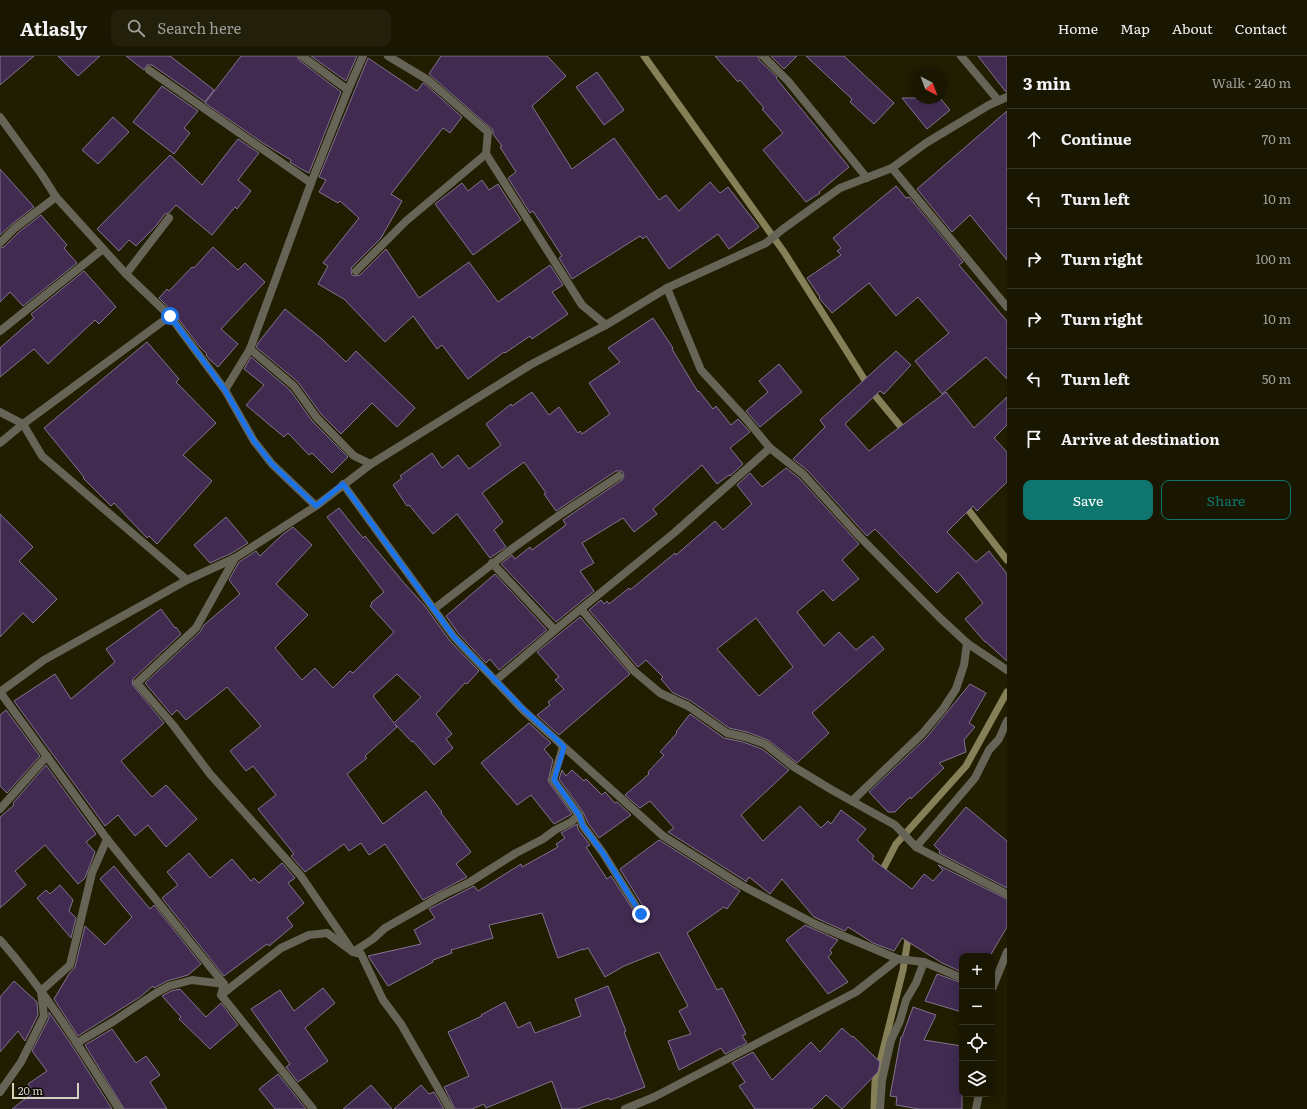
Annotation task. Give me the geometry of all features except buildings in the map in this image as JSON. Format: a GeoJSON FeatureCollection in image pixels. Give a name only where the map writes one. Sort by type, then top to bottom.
{"type":"FeatureCollection","features":[{"type":"Feature","properties":{"kind":"street"},"geometry":{"type":"LineString","coordinates":[[302,56],[348,90]]}},
{"type":"Feature","properties":{"kind":"street"},"geometry":{"type":"LineString","coordinates":[[225,390],[250,349],[311,183],[363,56]]}},
{"type":"Feature","properties":{"kind":"street"},"geometry":{"type":"LineString","coordinates":[[388,56],[428,80],[488,132],[486,154],[582,305],[606,325]]}},
{"type":"Feature","properties":{"kind":"street"},"geometry":{"type":"LineString","coordinates":[[763,56],[788,81],[867,178]]}},
{"type":"Feature","properties":{"kind":"street"},"geometry":{"type":"LineString","coordinates":[[961,56],[998,100]]}},
{"type":"Feature","properties":{"kind":"street"},"geometry":{"type":"LineString","coordinates":[[149,70],[311,183]]}},
{"type":"Feature","properties":{"kind":"street"},"geometry":{"type":"LineString","coordinates":[[313,1109],[222,995],[224,984],[107,839],[0,692],[44,660],[187,580],[236,558],[316,506],[371,464],[530,365],[606,325],[667,288],[766,243],[840,188],[892,168],[926,143],[998,100],[1007,97]]}},
{"type":"Feature","properties":{"kind":"street"},"geometry":{"type":"LineString","coordinates":[[0,117],[56,197],[126,274],[170,316],[225,390],[254,441],[268,458],[316,506]]}},
{"type":"Feature","properties":{"kind":"street"},"geometry":{"type":"LineString","coordinates":[[356,271],[406,221],[486,154]]}},
{"type":"Feature","properties":{"kind":"street"},"geometry":{"type":"LineString","coordinates":[[892,168],[1007,307]]}},
{"type":"Feature","properties":{"kind":"street"},"geometry":{"type":"LineString","coordinates":[[0,243],[14,228],[56,197]]}},
{"type":"Feature","properties":{"kind":"street"},"geometry":{"type":"LineString","coordinates":[[126,274],[169,218]]}},
{"type":"Feature","properties":{"kind":"street"},"geometry":{"type":"LineString","coordinates":[[0,331],[103,249]]}},
{"type":"Feature","properties":{"kind":"street"},"geometry":{"type":"LineString","coordinates":[[667,288],[701,370],[746,419],[770,448],[803,474],[860,536],[940,618],[967,643],[1006,670]]}},
{"type":"Feature","properties":{"kind":"street"},"geometry":{"type":"LineString","coordinates":[[0,443],[23,424],[170,316]]}},
{"type":"Feature","properties":{"kind":"street"},"geometry":{"type":"LineString","coordinates":[[250,349],[294,386],[317,418],[354,456],[371,464]]}},
{"type":"Feature","properties":{"kind":"street"},"geometry":{"type":"LineString","coordinates":[[0,412],[23,424],[42,456],[187,580]]}},
{"type":"Feature","properties":{"kind":"street"},"geometry":{"type":"LineString","coordinates":[[495,681],[674,533],[770,448]]}},
{"type":"Feature","properties":{"kind":"street"},"geometry":{"type":"LineString","coordinates":[[434,609],[492,563],[561,514],[619,476]]}},
{"type":"Feature","properties":{"kind":"street"},"geometry":{"type":"LineString","coordinates":[[343,484],[454,637],[524,710],[663,836],[741,885],[815,924],[898,959],[924,962],[959,977]]}},
{"type":"Feature","properties":{"kind":"street"},"geometry":{"type":"LineString","coordinates":[[236,558],[196,628],[137,683],[173,725],[210,774],[301,876],[353,952]]}},
{"type":"Feature","properties":{"kind":"street"},"geometry":{"type":"LineString","coordinates":[[492,563],[555,630]]}},
{"type":"Feature","properties":{"kind":"street"},"geometry":{"type":"LineString","coordinates":[[581,609],[634,671],[660,693],[688,706],[727,733],[765,744],[794,767],[852,802],[895,825],[916,847],[1007,894]]}},
{"type":"Feature","properties":{"kind":"street"},"geometry":{"type":"LineString","coordinates":[[852,802],[922,734],[943,709],[956,689],[964,665],[967,643]]}},
{"type":"Feature","properties":{"kind":"street"},"geometry":{"type":"LineString","coordinates":[[916,847],[975,778],[990,750],[999,739],[1007,721]]}},
{"type":"Feature","properties":{"kind":"street"},"geometry":{"type":"LineString","coordinates":[[557,740],[564,747],[554,780],[579,815],[583,826],[603,853],[641,914]]}},
{"type":"Feature","properties":{"kind":"street"},"geometry":{"type":"LineString","coordinates":[[0,809],[47,756]]}},
{"type":"Feature","properties":{"kind":"street"},"geometry":{"type":"LineString","coordinates":[[353,952],[373,940],[385,928],[470,882],[516,852],[544,839],[555,830],[572,822],[579,815]]}},
{"type":"Feature","properties":{"kind":"street"},"geometry":{"type":"LineString","coordinates":[[41,991],[70,965],[92,873],[107,839]]}},
{"type":"Feature","properties":{"kind":"street"},"geometry":{"type":"LineString","coordinates":[[222,995],[281,948],[309,935],[326,933],[353,952],[361,954],[383,1000],[401,1024],[450,1109]]}},
{"type":"Feature","properties":{"kind":"street"},"geometry":{"type":"LineString","coordinates":[[0,940],[41,991],[77,1043],[119,1109]]}},
{"type":"Feature","properties":{"kind":"street"},"geometry":{"type":"LineString","coordinates":[[995,982],[1007,952]]}},
{"type":"Feature","properties":{"kind":"street"},"geometry":{"type":"LineString","coordinates":[[625,1109],[654,1097],[856,992],[898,959]]}},
{"type":"Feature","properties":{"kind":"street"},"geometry":{"type":"LineString","coordinates":[[880,1109],[882,1080],[891,1040],[900,1021],[906,1000],[916,983],[924,962]]}},
{"type":"Feature","properties":{"kind":"street"},"geometry":{"type":"LineString","coordinates":[[77,1043],[169,986],[192,980],[224,984]]}},
{"type":"Feature","properties":{"kind":"street"},"geometry":{"type":"LineString","coordinates":[[0,1092],[21,1062],[44,1016],[41,991]]}},
{"type":"Feature","properties":{"kind":"street"},"geometry":{"type":"LineString","coordinates":[[976,1109],[978,1097]]}},
{"type":"Feature","properties":{"kind":"waterway"},"geometry":{"type":"LineString","coordinates":[[644,56],[784,252],[873,393],[906,433]]}},
{"type":"Feature","properties":{"kind":"waterway"},"geometry":{"type":"LineString","coordinates":[[963,503],[1007,560]]}},
{"type":"Feature","properties":{"kind":"waterway"},"geometry":{"type":"LineString","coordinates":[[880,875],[896,844],[966,766],[1007,692]]}},
{"type":"Feature","properties":{"kind":"waterway"},"geometry":{"type":"LineString","coordinates":[[874,1109],[875,1082],[903,970],[909,933]]}},
{"type":"Feature","properties":{"kind":"route"},"geometry":{"type":"LineString","coordinates":[[170,316],[225,390],[254,441],[272,464],[316,506],[343,484],[454,637],[495,681],[564,747],[554,780],[579,815],[583,826],[603,853],[641,914]]}}]}
